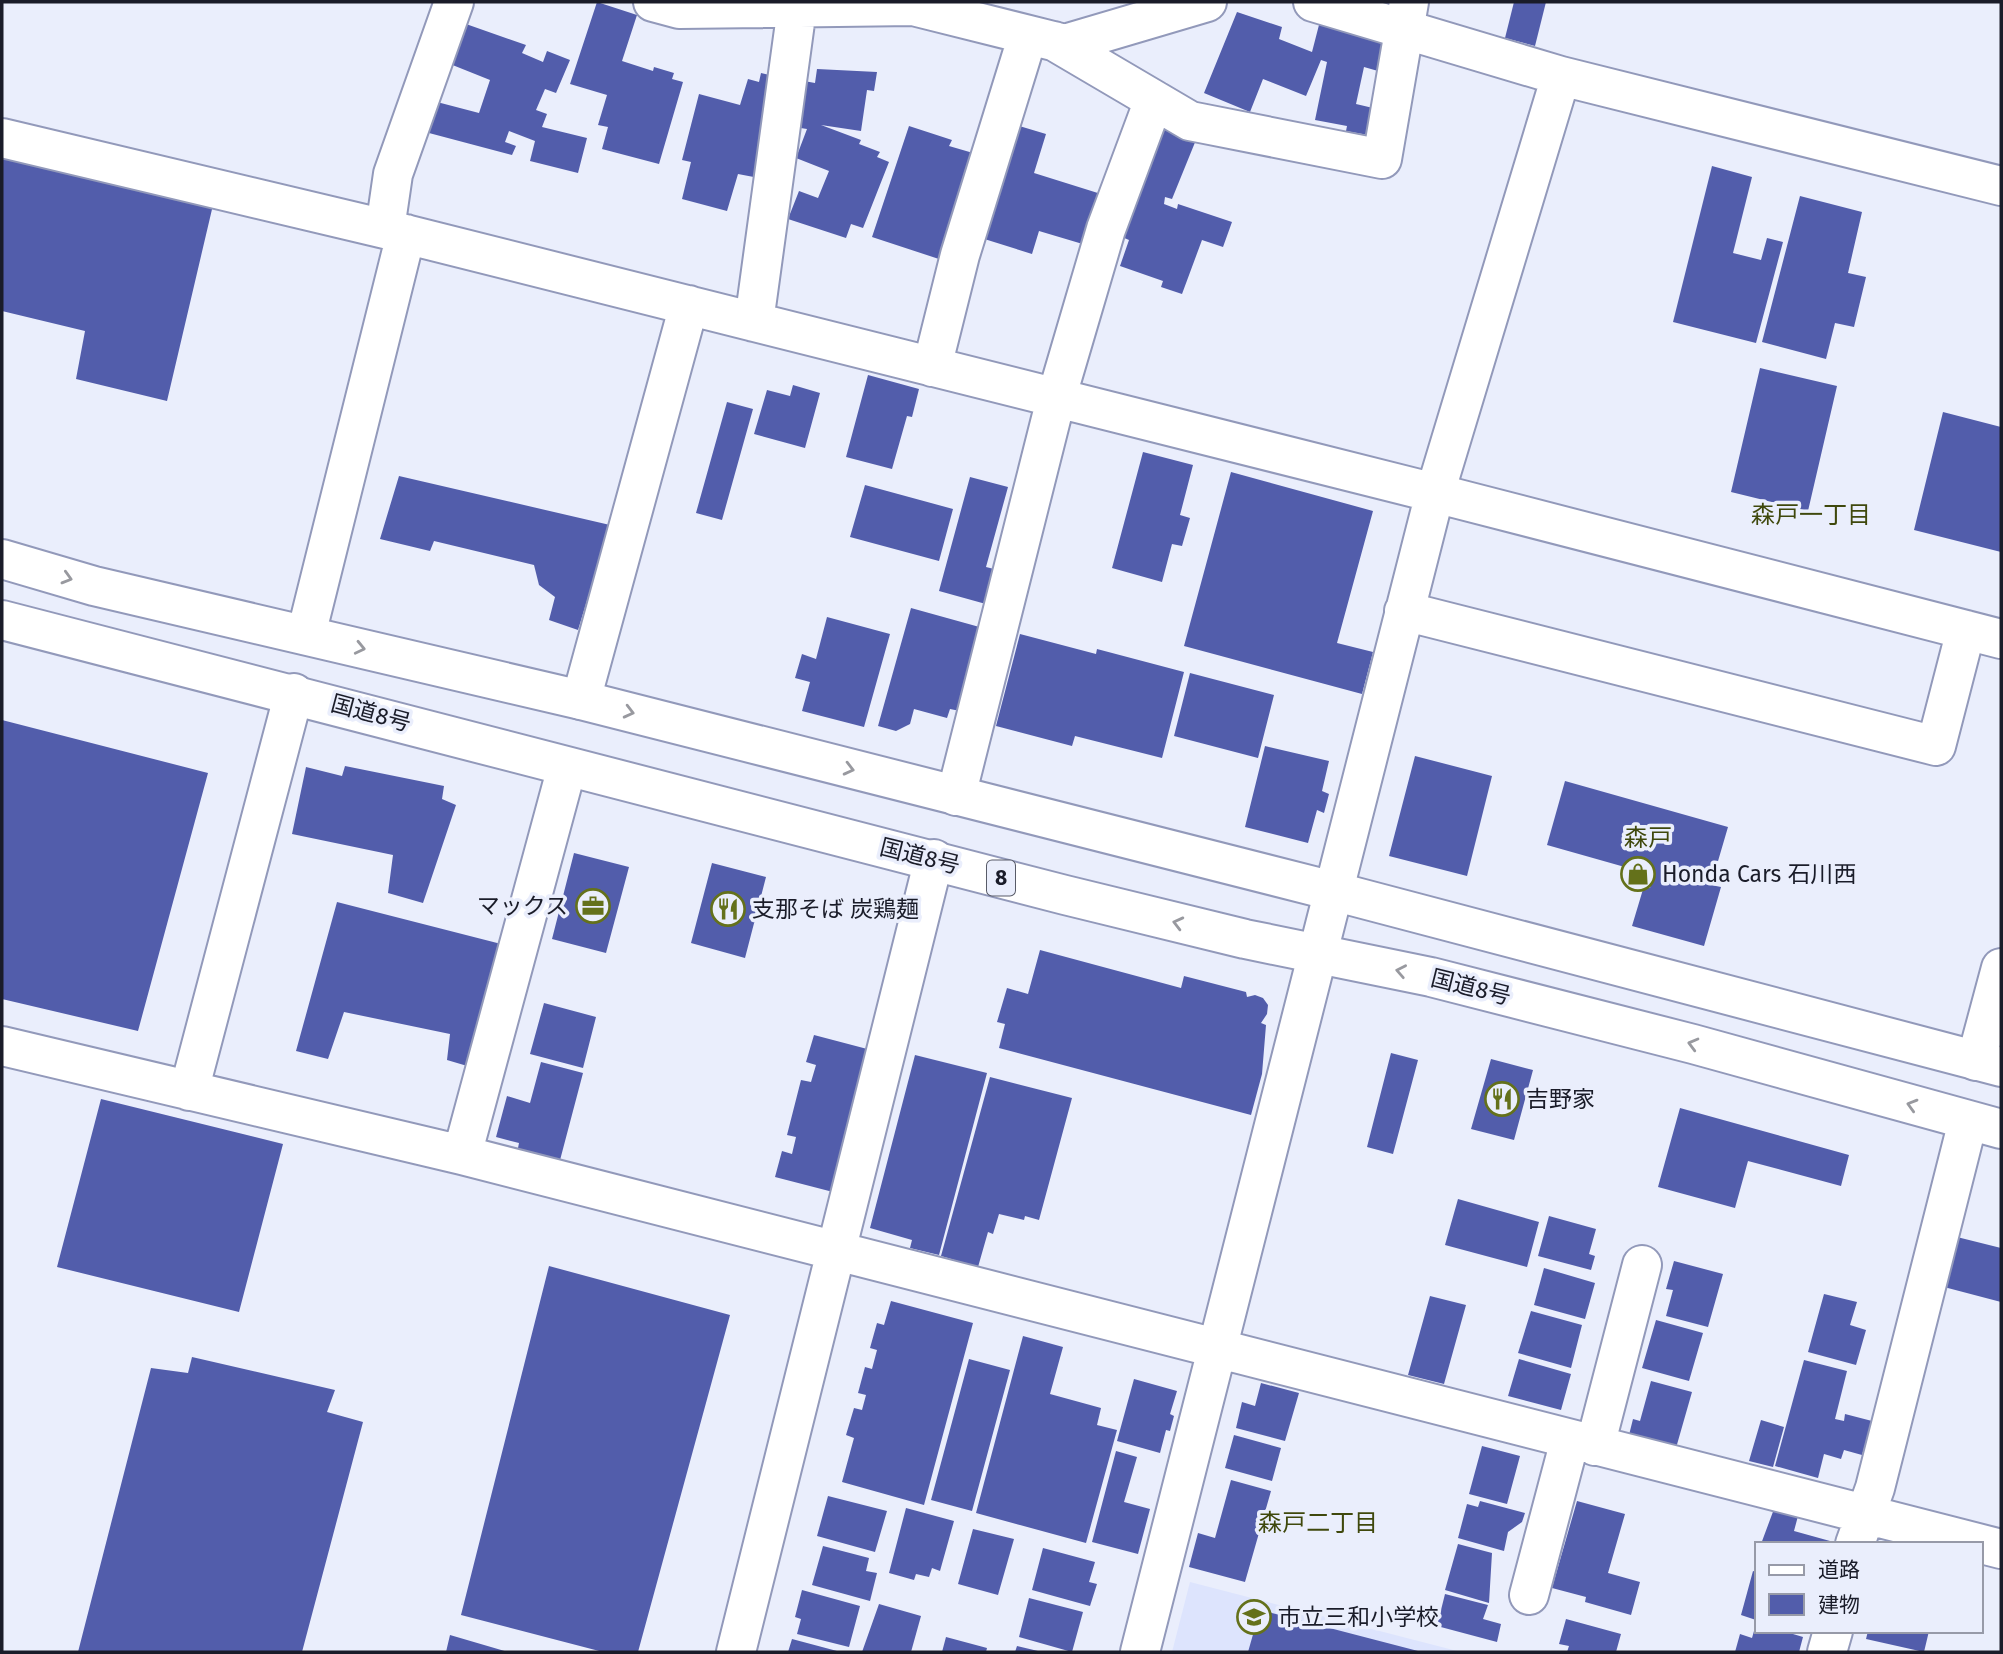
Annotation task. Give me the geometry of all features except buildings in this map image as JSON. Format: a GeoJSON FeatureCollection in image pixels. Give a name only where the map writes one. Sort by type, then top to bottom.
{"type":"FeatureCollection","features":[{"type":"Feature","properties":{"kind":"main road"},"geometry":{"type":"LineString","coordinates":[[306,635],[396,231],[393,174],[454,2]]}},
{"type":"Feature","properties":{"kind":"main road"},"geometry":{"type":"LineString","coordinates":[[653,2],[679,9],[914,6],[1065,44],[1207,2]]}},
{"type":"Feature","properties":{"kind":"main road"},"geometry":{"type":"LineString","coordinates":[[1313,2],[1406,15],[1561,76],[2001,186]]}},
{"type":"Feature","properties":{"kind":"main road"},"geometry":{"type":"LineString","coordinates":[[754,322],[797,8]]}},
{"type":"Feature","properties":{"kind":"main road"},"geometry":{"type":"LineString","coordinates":[[1041,38],[1190,121],[1382,159],[1406,15]]}},
{"type":"Feature","properties":{"kind":"main road"},"geometry":{"type":"LineString","coordinates":[[932,367],[960,255],[1041,38]]}},
{"type":"Feature","properties":{"kind":"main road"},"geometry":{"type":"LineString","coordinates":[[1140,1652],[1435,493],[1561,76]]}},
{"type":"Feature","properties":{"kind":"main road"},"geometry":{"type":"LineString","coordinates":[[956,796],[1056,399],[1106,229],[1154,100]]}},
{"type":"Feature","properties":{"kind":"main road"},"geometry":{"type":"LineString","coordinates":[[2,138],[396,231],[1435,493],[1984,635],[1936,746],[1405,611]]}},
{"type":"Feature","properties":{"kind":"main road"},"geometry":{"type":"LineString","coordinates":[[581,700],[689,305]]}},
{"type":"Feature","properties":{"kind":"main road"},"geometry":{"type":"LineString","coordinates":[[2,559],[94,586],[581,700],[1333,891],[1989,1064],[2001,968]]}},
{"type":"Feature","properties":{"kind":"main road","name":"国道8号"},"geometry":{"type":"LineString","coordinates":[[2,620],[1232,936],[1431,977],[1667,1037],[1985,1125]]}},
{"type":"Feature","properties":{"kind":"main road"},"geometry":{"type":"LineString","coordinates":[[188,1091],[294,693]]}},
{"type":"Feature","properties":{"kind":"main road"},"geometry":{"type":"LineString","coordinates":[[462,1155],[567,767]]}},
{"type":"Feature","properties":{"kind":"main road"},"geometry":{"type":"LineString","coordinates":[[736,1652],[934,859]]}},
{"type":"Feature","properties":{"kind":"main road"},"geometry":{"type":"LineString","coordinates":[[2,1046],[462,1155],[1583,1443],[1860,1528],[1954,1542]]}},
{"type":"Feature","properties":{"kind":"main road"},"geometry":{"type":"LineString","coordinates":[[1860,1528],[1875,1488],[1985,1125]]}},
{"type":"Feature","properties":{"kind":"main road"},"geometry":{"type":"LineString","coordinates":[[1529,1595],[1642,1265]]}},
{"type":"Feature","properties":{"kind":"main road"},"geometry":{"type":"LineString","coordinates":[[1982,1546],[2001,1549]]}},
{"type":"Feature","properties":{"kind":"main road"},"geometry":{"type":"LineString","coordinates":[[1828,1652],[1833,1633]]}},
{"type":"Feature","properties":{"kind":"shaded area","name":"市立三和小学校"},"geometry":{"type":"Polygon","coordinates":[[[1190,1582],[1461,1652],[1172,1652],[1190,1582]]]}},
{"type":"Feature","properties":{"kind":"place","name":"Honda Cars 石川西"},"geometry":{"type":"Point","coordinates":[1638,874]}},
{"type":"Feature","properties":{"kind":"place","name":"マックス"},"geometry":{"type":"Point","coordinates":[593,906]}},
{"type":"Feature","properties":{"kind":"place","name":"支那そば 炭鶏麺"},"geometry":{"type":"Point","coordinates":[728,909]}},
{"type":"Feature","properties":{"kind":"place","name":"吉野家"},"geometry":{"type":"Point","coordinates":[1502,1099]}},
{"type":"Feature","properties":{"kind":"place","name":"市立三和小学校"},"geometry":{"type":"Point","coordinates":[1254,1617]}},
{"type":"Feature","properties":{"kind":"district","name":"森戸一丁目"},"geometry":{"type":"Point","coordinates":[1811,515]}},
{"type":"Feature","properties":{"kind":"district","name":"森戸"},"geometry":{"type":"Point","coordinates":[1648,838]}},
{"type":"Feature","properties":{"kind":"district","name":"森戸二丁目"},"geometry":{"type":"Point","coordinates":[1318,1523]}}]}
